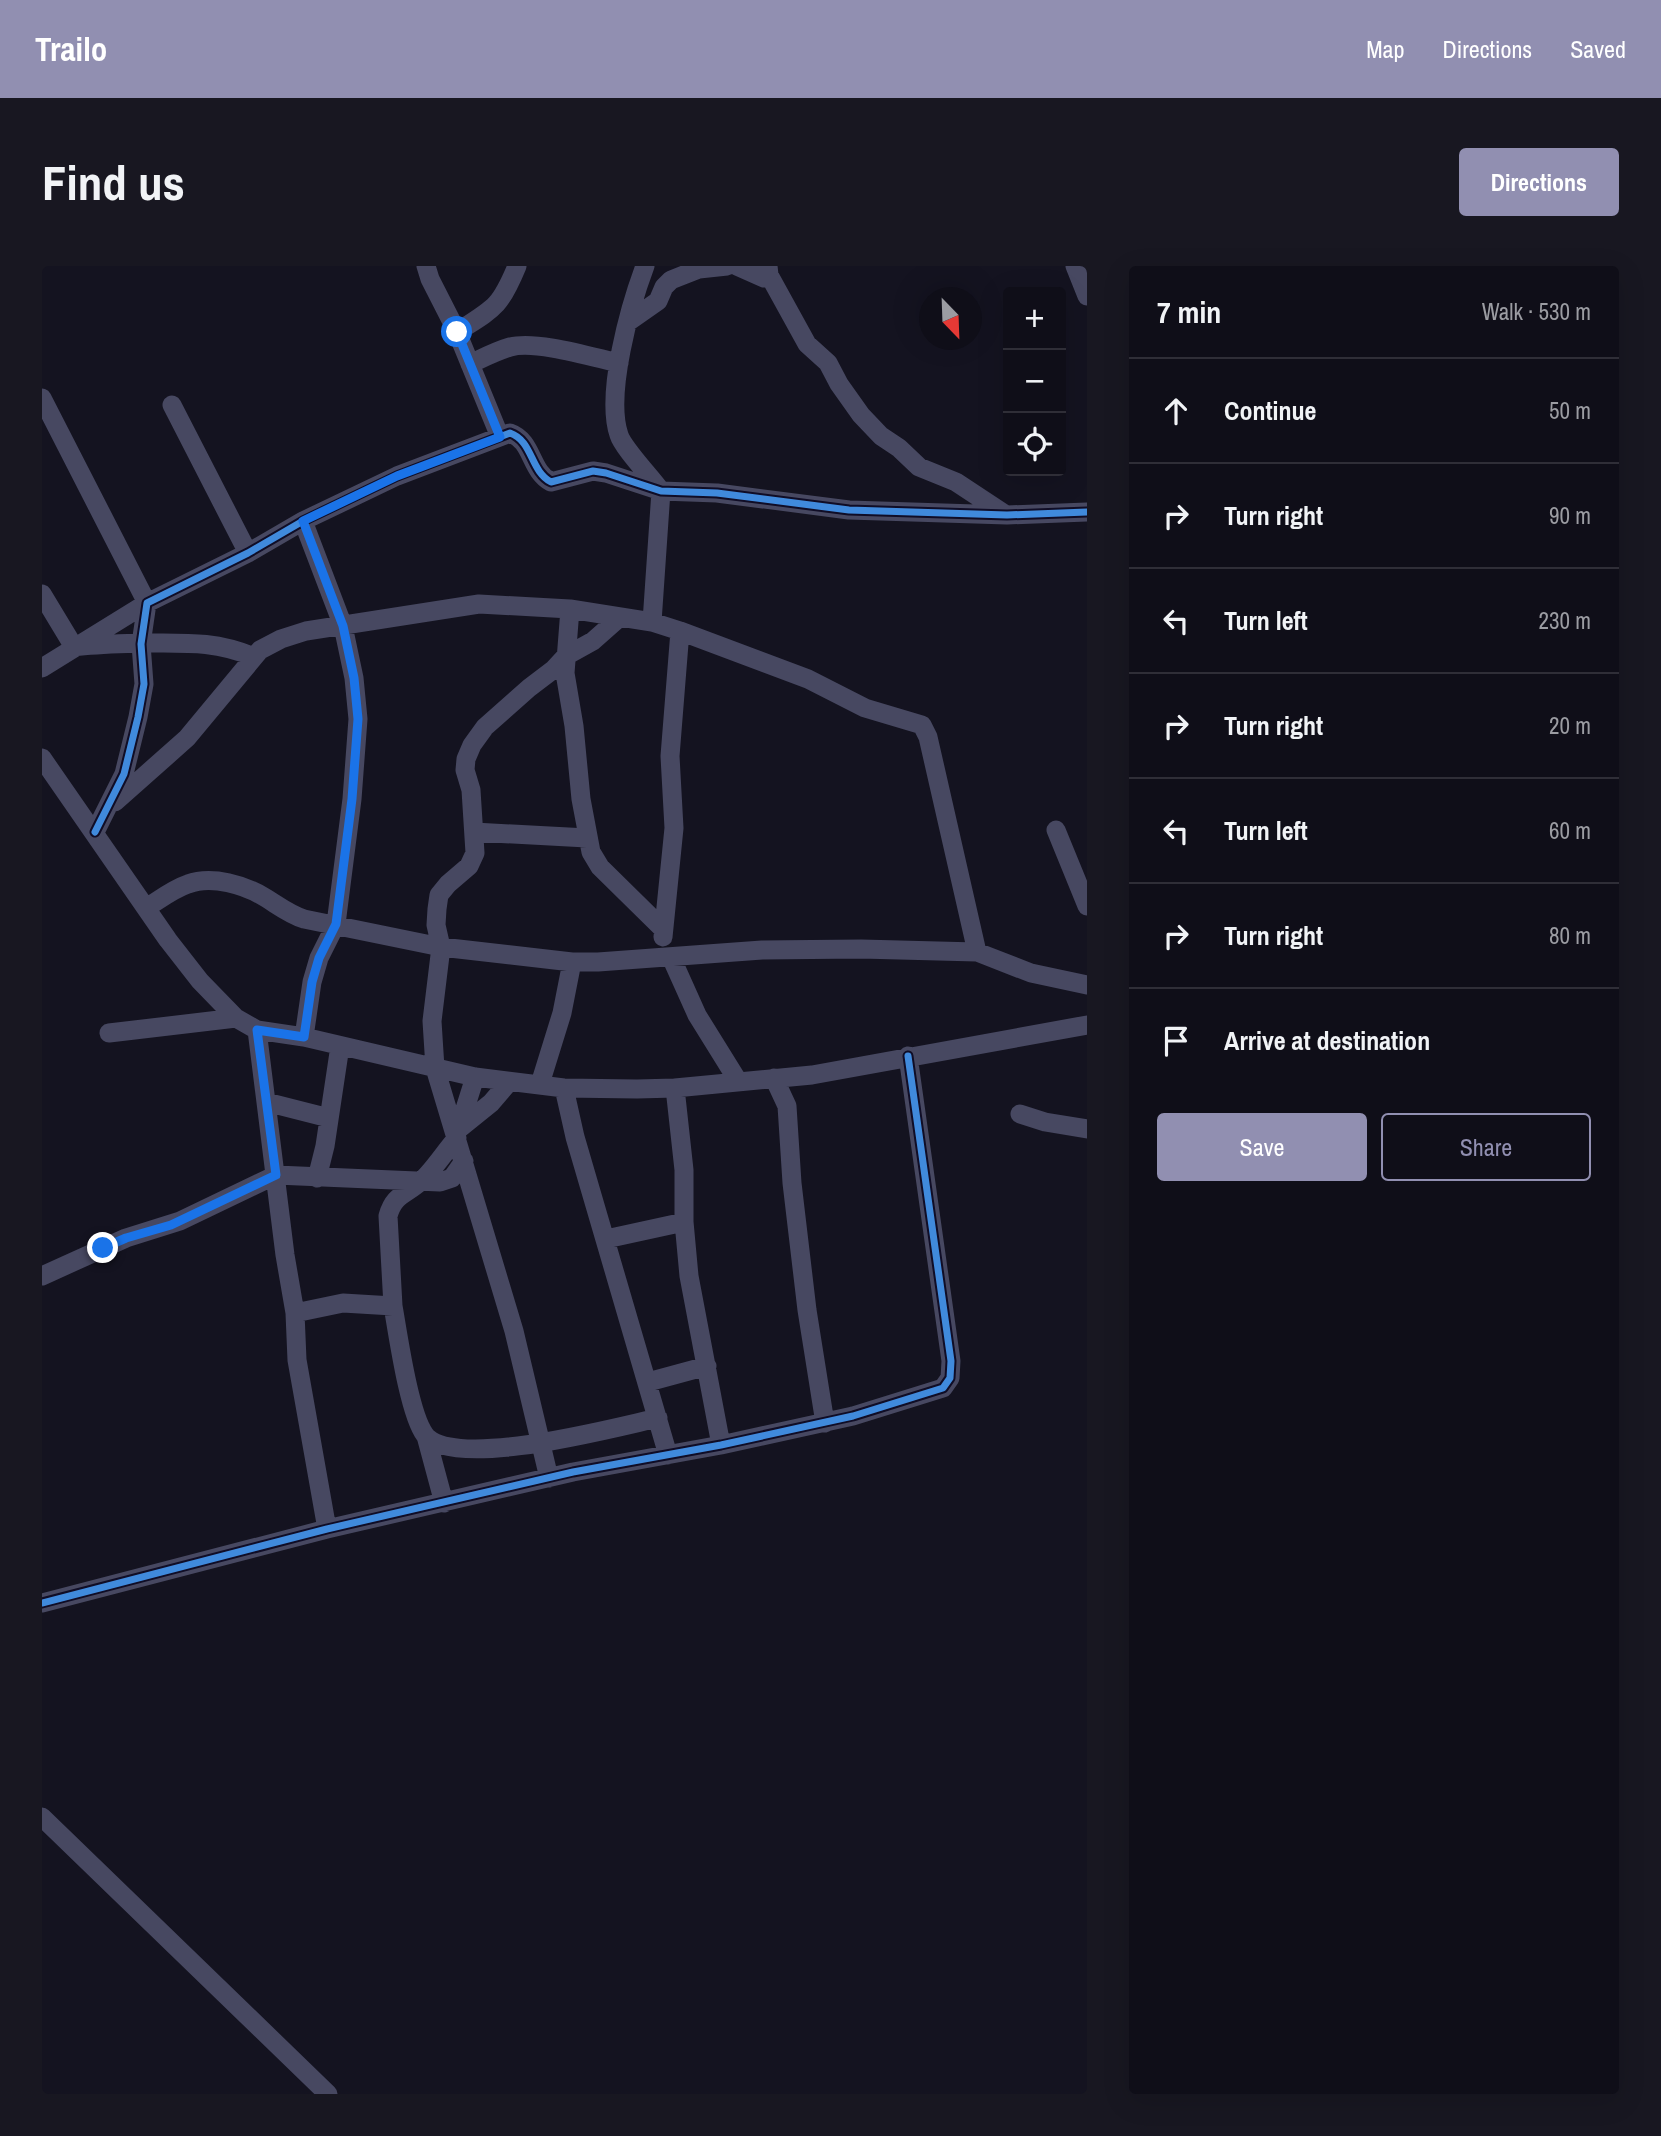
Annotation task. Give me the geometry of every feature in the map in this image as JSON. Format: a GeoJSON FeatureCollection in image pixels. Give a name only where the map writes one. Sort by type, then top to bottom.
{"type":"FeatureCollection","features":[{"type":"Feature","properties":{"kind":"street"},"geometry":{"type":"LineString","coordinates":[[426,266],[457,332],[500,437]]}},
{"type":"Feature","properties":{"kind":"street"},"geometry":{"type":"LineString","coordinates":[[457,332],[500,302],[517,266]]}},
{"type":"Feature","properties":{"kind":"street"},"geometry":{"type":"LineString","coordinates":[[645,266],[628,322],[615,393],[619,435],[661,491],[652,622]]}},
{"type":"Feature","properties":{"kind":"street"},"geometry":{"type":"LineString","coordinates":[[628,322],[658,301],[664,287],[671,280],[699,269],[727,266]]}},
{"type":"Feature","properties":{"kind":"street"},"geometry":{"type":"LineString","coordinates":[[737,266],[764,278],[768,271]]}},
{"type":"Feature","properties":{"kind":"street"},"geometry":{"type":"LineString","coordinates":[[1075,266],[1087,296]]}},
{"type":"Feature","properties":{"kind":"street"},"geometry":{"type":"LineString","coordinates":[[768,271],[807,344],[828,363],[853,405],[881,436],[919,467],[956,482],[1007,515]]}},
{"type":"Feature","properties":{"kind":"street"},"geometry":{"type":"LineString","coordinates":[[470,364],[503,350],[521,346],[563,350],[619,363]]}},
{"type":"Feature","properties":{"kind":"street"},"geometry":{"type":"LineString","coordinates":[[42,398],[147,603],[141,643],[144,684],[138,717],[124,774],[95,832]]}},
{"type":"Feature","properties":{"kind":"street"},"geometry":{"type":"LineString","coordinates":[[172,405],[248,553]]}},
{"type":"Feature","properties":{"kind":"street"},"geometry":{"type":"LineString","coordinates":[[42,668],[147,603],[248,553],[303,521],[397,476],[510,433],[522,440],[540,474],[551,482],[593,471],[606,472],[661,491],[717,493],[849,510],[1007,515],[1087,512]]}},
{"type":"Feature","properties":{"kind":"street"},"geometry":{"type":"LineString","coordinates":[[303,521],[343,626],[354,678],[358,740],[336,924],[319,958],[312,982],[304,1037]]}},
{"type":"Feature","properties":{"kind":"street"},"geometry":{"type":"LineString","coordinates":[[42,594],[74,647]]}},
{"type":"Feature","properties":{"kind":"street"},"geometry":{"type":"LineString","coordinates":[[106,810],[187,738],[260,650],[281,639],[306,631],[479,604],[570,609],[652,622],[808,679],[865,708],[922,725],[928,737],[977,952]]}},
{"type":"Feature","properties":{"kind":"street"},"geometry":{"type":"LineString","coordinates":[[570,609],[566,687],[575,726],[587,838],[594,859],[663,929],[681,979],[713,1044],[738,1081]]}},
{"type":"Feature","properties":{"kind":"street"},"geometry":{"type":"LineString","coordinates":[[549,1478],[514,1331],[458,1133],[435,1068],[432,1021],[441,947],[436,925],[439,895],[469,866],[475,853],[471,790],[465,770],[472,745],[485,727],[566,656],[593,641],[619,618]]}},
{"type":"Feature","properties":{"kind":"street"},"geometry":{"type":"LineString","coordinates":[[663,929],[674,828],[670,756],[680,631]]}},
{"type":"Feature","properties":{"kind":"street"},"geometry":{"type":"LineString","coordinates":[[74,647],[115,643],[196,642],[230,647],[254,657]]}},
{"type":"Feature","properties":{"kind":"street"},"geometry":{"type":"LineString","coordinates":[[42,758],[200,981],[236,1018],[257,1030],[304,1037],[475,1077],[509,1082],[564,1088],[675,1088],[812,1075],[1087,1025]]}},
{"type":"Feature","properties":{"kind":"street"},"geometry":{"type":"LineString","coordinates":[[1056,830],[1087,906]]}},
{"type":"Feature","properties":{"kind":"street"},"geometry":{"type":"LineString","coordinates":[[474,832],[587,838]]}},
{"type":"Feature","properties":{"kind":"street"},"geometry":{"type":"LineString","coordinates":[[146,908],[185,884],[211,881],[248,889],[294,916],[441,947],[598,962],[799,949],[977,952],[1031,973],[1087,985]]}},
{"type":"Feature","properties":{"kind":"street"},"geometry":{"type":"LineString","coordinates":[[540,1084],[557,1034],[572,961]]}},
{"type":"Feature","properties":{"kind":"street"},"geometry":{"type":"LineString","coordinates":[[109,1033],[236,1018]]}},
{"type":"Feature","properties":{"kind":"street"},"geometry":{"type":"LineString","coordinates":[[257,1030],[285,1255],[295,1313],[300,1381],[327,1530]]}},
{"type":"Feature","properties":{"kind":"street"},"geometry":{"type":"LineString","coordinates":[[317,1178],[340,1046]]}},
{"type":"Feature","properties":{"kind":"street"},"geometry":{"type":"LineString","coordinates":[[42,1603],[327,1530],[549,1478],[825,1423],[943,1388],[950,1378],[948,1331],[908,1056]]}},
{"type":"Feature","properties":{"kind":"street"},"geometry":{"type":"LineString","coordinates":[[787,1106],[812,1075]]}},
{"type":"Feature","properties":{"kind":"street"},"geometry":{"type":"LineString","coordinates":[[458,1133],[475,1077]]}},
{"type":"Feature","properties":{"kind":"street"},"geometry":{"type":"LineString","coordinates":[[774,1078],[787,1106],[792,1183],[805,1297],[825,1423]]}},
{"type":"Feature","properties":{"kind":"street"},"geometry":{"type":"LineString","coordinates":[[444,1503],[426,1436],[412,1400],[393,1306],[388,1216],[391,1204],[423,1180],[458,1133],[491,1103],[509,1082]]}},
{"type":"Feature","properties":{"kind":"street"},"geometry":{"type":"LineString","coordinates":[[564,1088],[575,1137],[668,1455]]}},
{"type":"Feature","properties":{"kind":"street"},"geometry":{"type":"LineString","coordinates":[[675,1088],[684,1170],[684,1222],[689,1276],[721,1445]]}},
{"type":"Feature","properties":{"kind":"street"},"geometry":{"type":"LineString","coordinates":[[266,1102],[329,1118]]}},
{"type":"Feature","properties":{"kind":"street"},"geometry":{"type":"LineString","coordinates":[[1020,1114],[1087,1129]]}},
{"type":"Feature","properties":{"kind":"street"},"geometry":{"type":"LineString","coordinates":[[42,1276],[126,1238],[180,1221],[276,1175],[447,1180],[464,1161]]}},
{"type":"Feature","properties":{"kind":"street"},"geometry":{"type":"LineString","coordinates":[[606,1239],[684,1222]]}},
{"type":"Feature","properties":{"kind":"street"},"geometry":{"type":"LineString","coordinates":[[295,1313],[343,1303],[393,1306]]}},
{"type":"Feature","properties":{"kind":"street"},"geometry":{"type":"LineString","coordinates":[[648,1382],[707,1366]]}},
{"type":"Feature","properties":{"kind":"street"},"geometry":{"type":"LineString","coordinates":[[426,1436],[437,1442],[474,1450],[540,1443],[658,1418]]}},
{"type":"Feature","properties":{"kind":"street"},"geometry":{"type":"LineString","coordinates":[[42,1817],[328,2094]]}},
{"type":"Feature","properties":{"kind":"cycle path"},"geometry":{"type":"LineString","coordinates":[[95,832],[124,774],[138,717],[144,684],[141,644],[147,603],[248,553],[303,521],[397,476],[510,433],[523,442],[539,471],[551,482],[593,471],[661,491],[717,493],[849,510],[1007,515],[1087,512]]}},
{"type":"Feature","properties":{"kind":"cycle path"},"geometry":{"type":"LineString","coordinates":[[42,1603],[327,1529],[573,1472],[721,1445],[853,1416],[943,1388],[950,1378],[951,1361],[908,1056]]}},
{"type":"Feature","properties":{"kind":"route"},"geometry":{"type":"LineString","coordinates":[[103,1248],[126,1238],[171,1225],[276,1175],[257,1030],[304,1037],[312,982],[319,958],[336,924],[358,740],[354,678],[343,626],[303,521],[397,476],[500,437],[457,332]]}}]}
